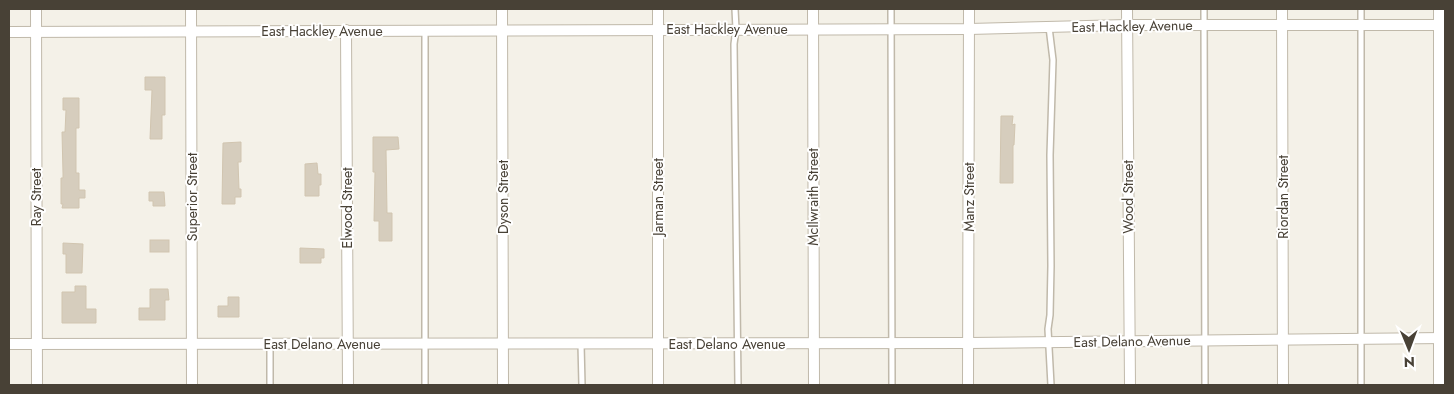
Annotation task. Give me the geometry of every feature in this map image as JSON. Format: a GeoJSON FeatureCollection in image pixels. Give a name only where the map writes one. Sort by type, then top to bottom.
{"type":"FeatureCollection","features":[{"type":"Feature","properties":{"kind":"street","name":"Ray Street"},"geometry":{"type":"LineString","coordinates":[[36,9],[37,385]]}},
{"type":"Feature","properties":{"kind":"street","name":"Superior Street"},"geometry":{"type":"LineString","coordinates":[[191,9],[192,385]]}},
{"type":"Feature","properties":{"kind":"street","name":"Dyson Street"},"geometry":{"type":"LineString","coordinates":[[502,9],[503,385]]}},
{"type":"Feature","properties":{"kind":"street","name":"Jarman Street"},"geometry":{"type":"LineString","coordinates":[[658,9],[658,385]]}},
{"type":"Feature","properties":{"kind":"street","name":"McIlwraith Street"},"geometry":{"type":"LineString","coordinates":[[813,9],[814,385]]}},
{"type":"Feature","properties":{"kind":"street","name":"Manz Street"},"geometry":{"type":"LineString","coordinates":[[968,385],[969,9]]}},
{"type":"Feature","properties":{"kind":"street","name":"Wood Street"},"geometry":{"type":"LineString","coordinates":[[1127,9],[1130,385]]}},
{"type":"Feature","properties":{"kind":"street","name":"Riordan Street"},"geometry":{"type":"LineString","coordinates":[[1282,9],[1283,385]]}},
{"type":"Feature","properties":{"kind":"street"},"geometry":{"type":"LineString","coordinates":[[1439,9],[1442,25],[1442,338],[1439,385]]}},
{"type":"Feature","properties":{"kind":"street","name":"East Hackley Avenue"},"geometry":{"type":"LineString","coordinates":[[9,32],[969,29],[1282,24],[1442,25]]}},
{"type":"Feature","properties":{"kind":"street","name":"Elwood Street"},"geometry":{"type":"LineString","coordinates":[[346,30],[348,385]]}},
{"type":"Feature","properties":{"kind":"street","name":"East Delano Avenue"},"geometry":{"type":"LineString","coordinates":[[9,344],[737,344],[1442,338]]}},
{"type":"Feature","properties":{"kind":"lane"},"geometry":{"type":"LineString","coordinates":[[736,9],[734,44],[738,385]]}},
{"type":"Feature","properties":{"kind":"lane"},"geometry":{"type":"LineString","coordinates":[[891,9],[892,385]]}},
{"type":"Feature","properties":{"kind":"lane"},"geometry":{"type":"LineString","coordinates":[[1204,9],[1205,385]]}},
{"type":"Feature","properties":{"kind":"lane"},"geometry":{"type":"LineString","coordinates":[[1361,9],[1361,385]]}},
{"type":"Feature","properties":{"kind":"lane"},"geometry":{"type":"LineString","coordinates":[[1049,27],[1053,60],[1050,155],[1051,266],[1048,328],[1051,385]]}},
{"type":"Feature","properties":{"kind":"lane"},"geometry":{"type":"LineString","coordinates":[[425,30],[425,385]]}},
{"type":"Feature","properties":{"kind":"lane"},"geometry":{"type":"LineString","coordinates":[[270,344],[270,385]]}},
{"type":"Feature","properties":{"kind":"lane"},"geometry":{"type":"LineString","coordinates":[[581,344],[582,385]]}},
{"type":"Feature","properties":{"kind":"building"},"geometry":{"type":"Polygon","coordinates":[[[145,77],[165,77],[165,115],[162,115],[162,139],[150,139],[152,90],[145,90],[145,77]]]}},
{"type":"Feature","properties":{"kind":"building"},"geometry":{"type":"Polygon","coordinates":[[[63,98],[79,98],[79,128],[76,128],[76,173],[79,173],[79,190],[85,190],[85,198],[79,198],[79,208],[62,208],[63,204],[61,204],[61,178],[63,178],[62,132],[65,132],[66,110],[63,110],[63,98]]]}},
{"type":"Feature","properties":{"kind":"building"},"geometry":{"type":"Polygon","coordinates":[[[1001,116],[1013,116],[1012,125],[1015,124],[1013,183],[1000,183],[1001,116]]]}},
{"type":"Feature","properties":{"kind":"building"},"geometry":{"type":"Polygon","coordinates":[[[373,137],[398,137],[399,149],[386,150],[387,213],[392,213],[392,241],[379,241],[379,221],[374,221],[375,172],[373,172],[373,137]]]}},
{"type":"Feature","properties":{"kind":"building"},"geometry":{"type":"Polygon","coordinates":[[[241,142],[241,162],[238,162],[241,197],[235,197],[235,204],[222,204],[223,143],[241,142]]]}},
{"type":"Feature","properties":{"kind":"building"},"geometry":{"type":"Polygon","coordinates":[[[317,163],[318,174],[321,174],[319,196],[305,196],[305,164],[317,163]]]}},
{"type":"Feature","properties":{"kind":"building"},"geometry":{"type":"Polygon","coordinates":[[[149,192],[164,192],[165,206],[153,206],[153,201],[149,201],[149,192]]]}},
{"type":"Feature","properties":{"kind":"building"},"geometry":{"type":"Polygon","coordinates":[[[150,240],[169,240],[169,252],[150,252],[150,240]]]}},
{"type":"Feature","properties":{"kind":"building"},"geometry":{"type":"Polygon","coordinates":[[[63,243],[83,244],[82,273],[66,273],[66,254],[63,254],[63,243]]]}},
{"type":"Feature","properties":{"kind":"building"},"geometry":{"type":"Polygon","coordinates":[[[300,248],[324,249],[324,258],[321,258],[321,263],[300,263],[300,248]]]}},
{"type":"Feature","properties":{"kind":"building"},"geometry":{"type":"Polygon","coordinates":[[[75,286],[86,286],[86,309],[96,309],[96,323],[62,323],[62,292],[75,292],[75,286]]]}},
{"type":"Feature","properties":{"kind":"building"},"geometry":{"type":"Polygon","coordinates":[[[150,289],[168,289],[169,300],[165,300],[165,320],[139,320],[139,308],[150,308],[150,289]]]}},
{"type":"Feature","properties":{"kind":"building"},"geometry":{"type":"Polygon","coordinates":[[[228,297],[239,297],[239,317],[218,317],[218,306],[228,306],[228,297]]]}}]}
